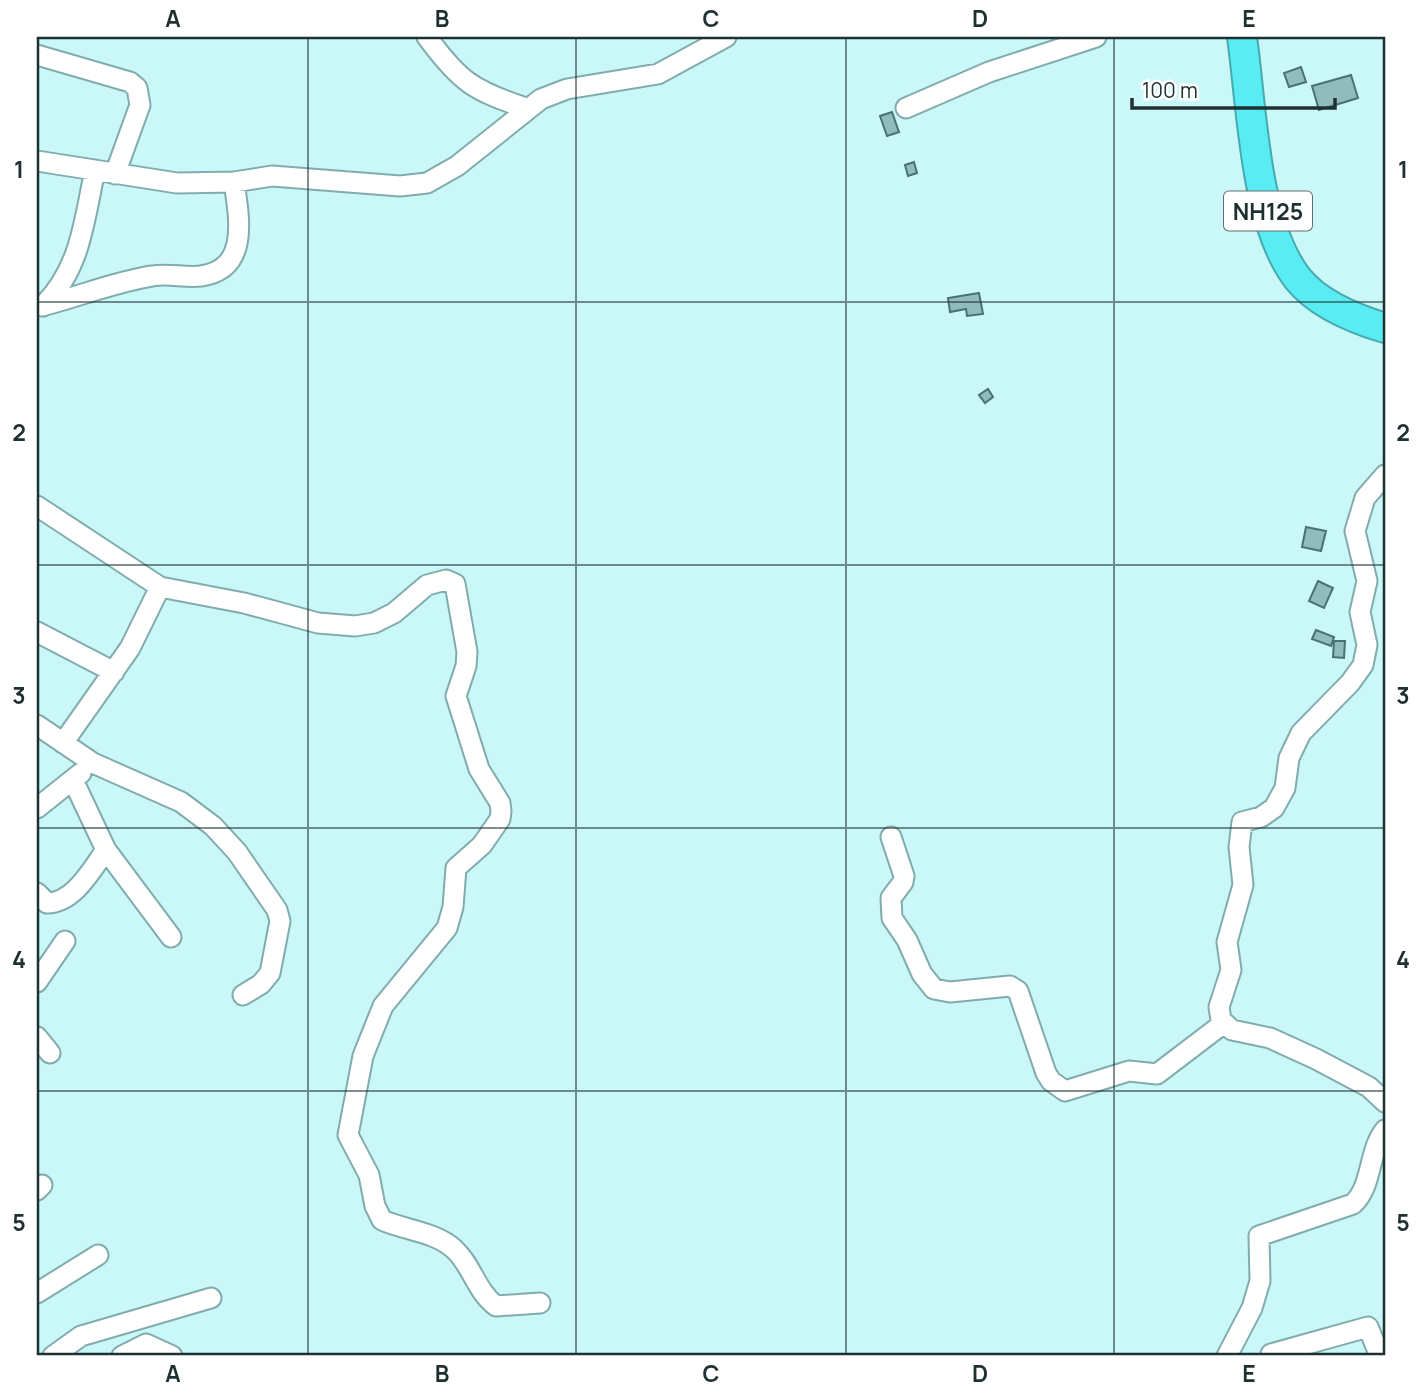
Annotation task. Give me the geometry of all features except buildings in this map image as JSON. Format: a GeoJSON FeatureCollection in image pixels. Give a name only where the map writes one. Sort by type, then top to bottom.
{"type":"FeatureCollection","features":[{"type":"Feature","properties":{"kind":"highway","name":"NH125"},"geometry":{"type":"LineString","coordinates":[[1242,37],[1263,193],[1282,252],[1299,280],[1324,302],[1360,321],[1385,328]]}},
{"type":"Feature","properties":{"kind":"street"},"geometry":{"type":"LineString","coordinates":[[427,37],[466,83],[487,96],[526,108]]}},
{"type":"Feature","properties":{"kind":"street"},"geometry":{"type":"LineString","coordinates":[[37,161],[177,183],[234,182],[272,176],[400,186],[427,183],[457,166],[526,108],[567,89],[658,74],[726,37]]}},
{"type":"Feature","properties":{"kind":"street"},"geometry":{"type":"LineString","coordinates":[[906,108],[989,72],[1096,37]]}},
{"type":"Feature","properties":{"kind":"street"},"geometry":{"type":"LineString","coordinates":[[37,55],[130,82],[137,88],[140,105],[116,174]]}},
{"type":"Feature","properties":{"kind":"street"},"geometry":{"type":"LineString","coordinates":[[39,309],[58,290],[72,268],[95,170]]}},
{"type":"Feature","properties":{"kind":"street"},"geometry":{"type":"LineString","coordinates":[[39,309],[154,275],[200,276],[215,272],[229,262],[237,249],[240,230],[234,182]]}},
{"type":"Feature","properties":{"kind":"street"},"geometry":{"type":"LineString","coordinates":[[1385,475],[1365,498],[1355,531],[1367,581],[1360,612],[1367,645],[1363,665],[1350,683],[1301,733],[1289,758],[1285,788],[1275,808],[1261,817],[1244,820],[1240,828],[1238,847],[1244,885],[1227,942],[1230,979],[1219,1007],[1224,1023],[1233,1030],[1270,1038],[1316,1059],[1369,1087],[1385,1102]]}},
{"type":"Feature","properties":{"kind":"street"},"geometry":{"type":"LineString","coordinates":[[37,506],[160,587],[244,603],[318,623],[355,626],[386,618],[427,585],[446,580],[455,584],[467,652],[466,666],[456,696],[479,769],[500,803],[500,820],[482,845],[456,868],[453,907],[447,928],[378,1014],[363,1056],[348,1135],[369,1175],[375,1206],[382,1220],[430,1236],[454,1248],[484,1297],[496,1306],[540,1303]]}},
{"type":"Feature","properties":{"kind":"street"},"geometry":{"type":"LineString","coordinates":[[63,743],[130,648],[160,587]]}},
{"type":"Feature","properties":{"kind":"street"},"geometry":{"type":"LineString","coordinates":[[37,632],[114,672]]}},
{"type":"Feature","properties":{"kind":"street"},"geometry":{"type":"LineString","coordinates":[[37,725],[93,763],[170,795],[199,813],[237,852],[275,906],[280,921],[270,973],[261,984],[243,995]]}},
{"type":"Feature","properties":{"kind":"street"},"geometry":{"type":"LineString","coordinates":[[37,808],[93,763]]}},
{"type":"Feature","properties":{"kind":"street"},"geometry":{"type":"LineString","coordinates":[[74,780],[106,850],[171,937]]}},
{"type":"Feature","properties":{"kind":"street"},"geometry":{"type":"LineString","coordinates":[[891,837],[904,876],[904,883],[891,898],[892,918],[907,940],[928,984],[941,991],[950,992],[1014,988],[1020,995],[1046,1073],[1051,1081],[1065,1091],[1129,1071],[1157,1074],[1224,1023]]}},
{"type":"Feature","properties":{"kind":"street"},"geometry":{"type":"LineString","coordinates":[[37,893],[47,903],[60,900],[76,890],[106,850]]}},
{"type":"Feature","properties":{"kind":"street"},"geometry":{"type":"LineString","coordinates":[[37,982],[65,941]]}},
{"type":"Feature","properties":{"kind":"street"},"geometry":{"type":"LineString","coordinates":[[37,1037],[50,1053]]}},
{"type":"Feature","properties":{"kind":"street"},"geometry":{"type":"LineString","coordinates":[[1227,1356],[1248,1318],[1260,1282],[1259,1236],[1353,1204],[1363,1191],[1372,1153],[1385,1129]]}},
{"type":"Feature","properties":{"kind":"street"},"geometry":{"type":"LineString","coordinates":[[37,1293],[98,1255]]}},
{"type":"Feature","properties":{"kind":"street"},"geometry":{"type":"LineString","coordinates":[[52,1356],[81,1336],[211,1298]]}},
{"type":"Feature","properties":{"kind":"street"},"geometry":{"type":"LineString","coordinates":[[1271,1354],[1368,1327],[1380,1356]]}},
{"type":"Feature","properties":{"kind":"street"},"geometry":{"type":"LineString","coordinates":[[122,1356],[146,1344],[172,1356]]}}]}
